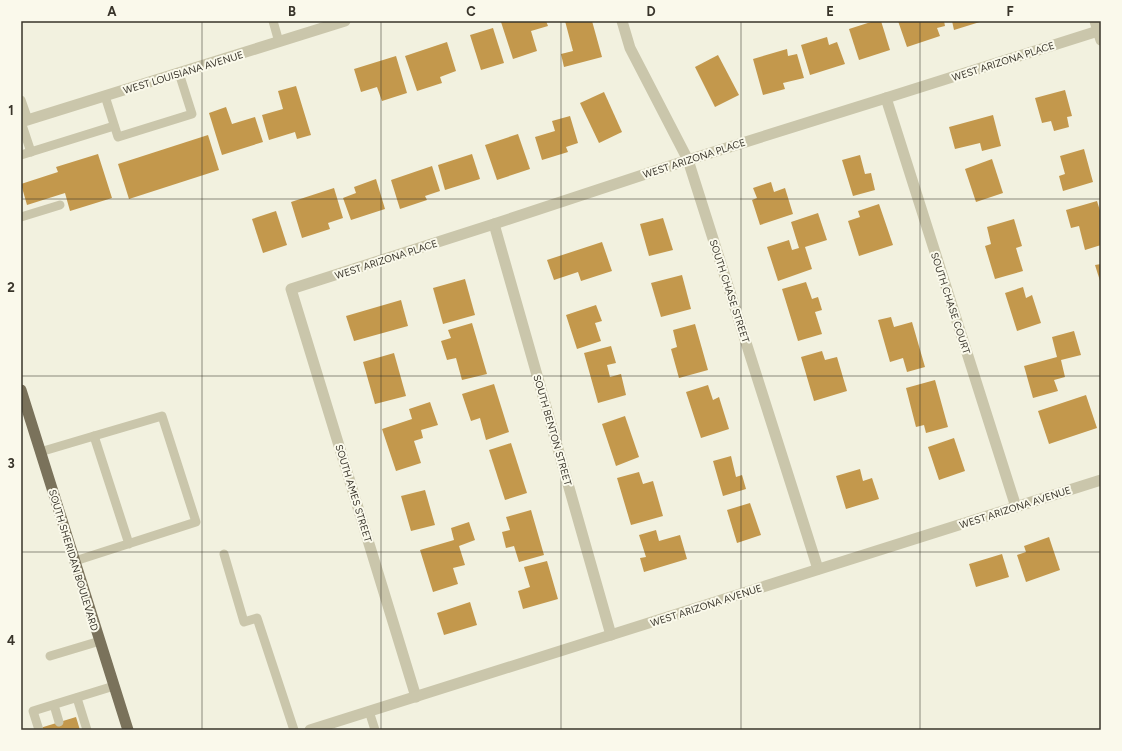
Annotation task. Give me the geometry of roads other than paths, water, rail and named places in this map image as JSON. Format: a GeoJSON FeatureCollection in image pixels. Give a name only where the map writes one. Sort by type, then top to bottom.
{"type":"FeatureCollection","features":[{"type":"Feature","properties":{"kind":"main road","name":"SOUTH SHERIDAN BOULEVARD"},"geometry":{"type":"LineString","coordinates":[[21,390],[128,730]]}},
{"type":"Feature","properties":{"kind":"street","name":"WEST LOUISIANA AVENUE"},"geometry":{"type":"LineString","coordinates":[[23,122],[345,21]]}},
{"type":"Feature","properties":{"kind":"street","name":"SOUTH CHASE STREET"},"geometry":{"type":"LineString","coordinates":[[622,21],[630,48],[688,160],[818,569]]}},
{"type":"Feature","properties":{"kind":"street","name":"WEST ARIZONA PLACE"},"geometry":{"type":"LineString","coordinates":[[291,289],[688,160],[1098,31]]}},
{"type":"Feature","properties":{"kind":"street","name":"SOUTH CHASE COURT"},"geometry":{"type":"LineString","coordinates":[[886,98],[1016,507]]}},
{"type":"Feature","properties":{"kind":"street","name":"SOUTH BENTON STREET"},"geometry":{"type":"LineString","coordinates":[[494,224],[611,635]]}},
{"type":"Feature","properties":{"kind":"street","name":"SOUTH AMES STREET"},"geometry":{"type":"LineString","coordinates":[[291,289],[416,696]]}},
{"type":"Feature","properties":{"kind":"street","name":"WEST ARIZONA AVENUE"},"geometry":{"type":"LineString","coordinates":[[310,730],[1101,480]]}},
{"type":"Feature","properties":{"kind":"lane"},"geometry":{"type":"LineString","coordinates":[[273,21],[279,42]]}},
{"type":"Feature","properties":{"kind":"lane"},"geometry":{"type":"LineString","coordinates":[[105,96],[118,137],[192,114],[179,73]]}},
{"type":"Feature","properties":{"kind":"lane"},"geometry":{"type":"LineString","coordinates":[[21,100],[23,122],[31,152]]}},
{"type":"Feature","properties":{"kind":"lane"},"geometry":{"type":"LineString","coordinates":[[21,155],[114,126]]}},
{"type":"Feature","properties":{"kind":"lane"},"geometry":{"type":"LineString","coordinates":[[21,217],[60,205]]}},
{"type":"Feature","properties":{"kind":"lane"},"geometry":{"type":"LineString","coordinates":[[40,452],[162,416],[196,522],[75,561]]}},
{"type":"Feature","properties":{"kind":"lane"},"geometry":{"type":"LineString","coordinates":[[94,436],[129,544]]}},
{"type":"Feature","properties":{"kind":"lane"},"geometry":{"type":"LineString","coordinates":[[224,554],[244,622],[258,618],[294,730]]}},
{"type":"Feature","properties":{"kind":"lane"},"geometry":{"type":"LineString","coordinates":[[50,656],[100,641]]}},
{"type":"Feature","properties":{"kind":"lane"},"geometry":{"type":"LineString","coordinates":[[39,730],[33,711],[114,686]]}},
{"type":"Feature","properties":{"kind":"lane"},"geometry":{"type":"LineString","coordinates":[[77,698],[87,730]]}},
{"type":"Feature","properties":{"kind":"lane"},"geometry":{"type":"LineString","coordinates":[[54,705],[59,722]]}},
{"type":"Feature","properties":{"kind":"lane"},"geometry":{"type":"LineString","coordinates":[[369,711],[375,730]]}}]}
